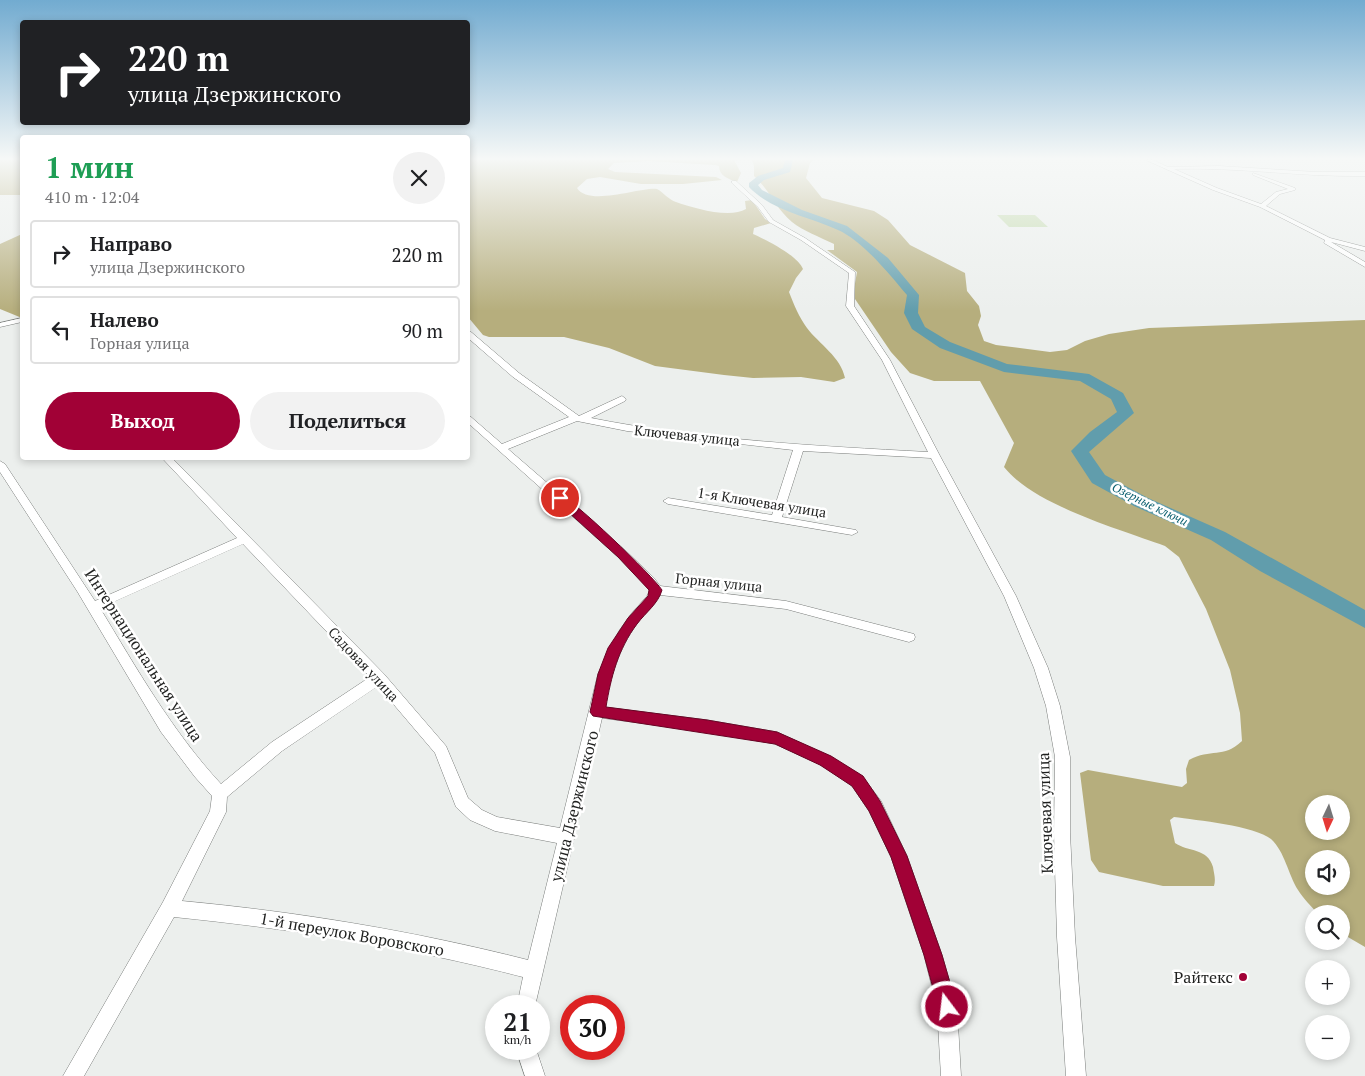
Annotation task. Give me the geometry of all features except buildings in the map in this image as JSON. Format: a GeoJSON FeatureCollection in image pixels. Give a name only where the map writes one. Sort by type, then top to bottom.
{"type":"FeatureCollection","features":[{"type":"Feature","properties":{"kind":"street","name":"Ключевая улица"},"geometry":{"type":"LineString","coordinates":[[762,210],[765,216],[852,272],[854,276],[848,298],[850,306],[889,365],[935,456],[1024,621],[1039,661],[1055,717],[1064,770],[1062,832],[1065,932],[1076,1076]]}},
{"type":"Feature","properties":{"kind":"street"},"geometry":{"type":"LineString","coordinates":[[1270,210],[1329,240],[1365,248]]}},
{"type":"Feature","properties":{"kind":"street"},"geometry":{"type":"LineString","coordinates":[[1329,240],[1326,242],[1365,266]]}},
{"type":"Feature","properties":{"kind":"street"},"geometry":{"type":"LineString","coordinates":[[0,325],[20,320]]}},
{"type":"Feature","properties":{"kind":"street","name":"Ключевая улица"},"geometry":{"type":"LineString","coordinates":[[470,336],[516,375],[579,419],[627,428],[800,448],[935,456]]}},
{"type":"Feature","properties":{"kind":"street"},"geometry":{"type":"LineString","coordinates":[[501,448],[579,419],[622,399]]}},
{"type":"Feature","properties":{"kind":"street","name":"Горная улица"},"geometry":{"type":"LineString","coordinates":[[470,421],[622,554],[650,581],[656,590],[786,605],[909,637]]}},
{"type":"Feature","properties":{"kind":"street"},"geometry":{"type":"LineString","coordinates":[[776,519],[800,448]]}},
{"type":"Feature","properties":{"kind":"street","name":"Садовая улица"},"geometry":{"type":"LineString","coordinates":[[169,460],[379,678],[440,750],[462,802],[476,815],[494,824],[567,837]]}},
{"type":"Feature","properties":{"kind":"street","name":"Интернациональная улица"},"geometry":{"type":"LineString","coordinates":[[0,464],[92,606],[138,685],[200,773],[220,794]]}},
{"type":"Feature","properties":{"kind":"street","name":"1-я Ключевая улица"},"geometry":{"type":"LineString","coordinates":[[668,501],[852,532]]}},
{"type":"Feature","properties":{"kind":"street"},"geometry":{"type":"LineString","coordinates":[[92,606],[244,539]]}},
{"type":"Feature","properties":{"kind":"street","name":"улица Дзержинского"},"geometry":{"type":"LineString","coordinates":[[529,995],[598,712],[605,674],[614,648],[632,621],[653,597],[656,590]]}},
{"type":"Feature","properties":{"kind":"street"},"geometry":{"type":"LineString","coordinates":[[73,1076],[169,908],[218,812],[220,794],[250,766],[280,743],[379,678]]}},
{"type":"Feature","properties":{"kind":"street"},"geometry":{"type":"LineString","coordinates":[[598,712],[707,726],[777,738],[826,761],[857,781],[875,806],[899,856],[933,955],[947,1007],[951,1076]]}},
{"type":"Feature","properties":{"kind":"street","name":"1-й переулок Воровского"},"geometry":{"type":"LineString","coordinates":[[169,908],[271,918],[358,931],[534,971]]}},
{"type":"Feature","properties":{"kind":"street"},"geometry":{"type":"LineString","coordinates":[[530,1060],[535,1076]]}},
{"type":"Feature","properties":{"kind":"shaded area"},"geometry":{"type":"Polygon","coordinates":[[[470,210],[707,210],[731,213],[743,210],[759,210],[765,219],[771,223],[754,228],[753,234],[781,249],[800,264],[803,269],[789,292],[804,324],[834,357],[843,370],[845,378],[834,382],[801,377],[753,378],[724,375],[655,366],[609,348],[564,337],[489,337],[483,335],[470,319],[470,210]]]}},
{"type":"Feature","properties":{"kind":"shaded area"},"geometry":{"type":"Polygon","coordinates":[[[781,210],[874,211],[888,220],[910,245],[965,273],[967,291],[979,306],[981,316],[978,325],[984,341],[996,345],[1050,352],[1067,350],[1085,341],[1109,334],[1149,328],[1365,320],[1365,947],[1350,938],[1350,905],[1310,905],[1298,890],[1276,844],[1263,834],[1252,830],[1174,817],[1170,820],[1175,843],[1207,856],[1213,867],[1214,886],[1163,886],[1099,872],[1091,860],[1080,773],[1088,770],[1182,787],[1187,783],[1186,769],[1189,760],[1204,754],[1229,750],[1242,741],[1240,713],[1230,670],[1206,609],[1179,557],[1165,546],[1078,514],[1035,493],[1018,481],[1004,467],[1014,443],[980,381],[934,381],[910,373],[891,352],[855,299],[854,289],[857,272],[827,250],[834,250],[834,244],[792,222],[781,210]]]}},
{"type":"Feature","properties":{"kind":"shaded area"},"geometry":{"type":"Polygon","coordinates":[[[20,235],[20,317],[0,309],[0,244],[20,235]]]}},
{"type":"Feature","properties":{"kind":"waterway","name":"Озерные ключи"},"geometry":{"type":"LineString","coordinates":[[795,210],[843,228],[884,260],[913,295],[911,313],[919,329],[945,345],[1004,368],[1084,377],[1117,396],[1126,413],[1080,451],[1098,479],[1141,502],[1218,536],[1267,566],[1365,620]]}},
{"type":"Feature","properties":{"kind":"place","name":"Райтекс"},"geometry":{"type":"Point","coordinates":[1243,977]}},
{"type":"Feature","properties":{"kind":"route"},"geometry":{"type":"LineString","coordinates":[[560,498],[622,554],[650,581],[656,590],[653,597],[632,621],[614,648],[605,674],[598,712],[707,726],[777,738],[826,761],[857,781],[875,806],[899,856],[933,955],[947,1007]]}}]}
